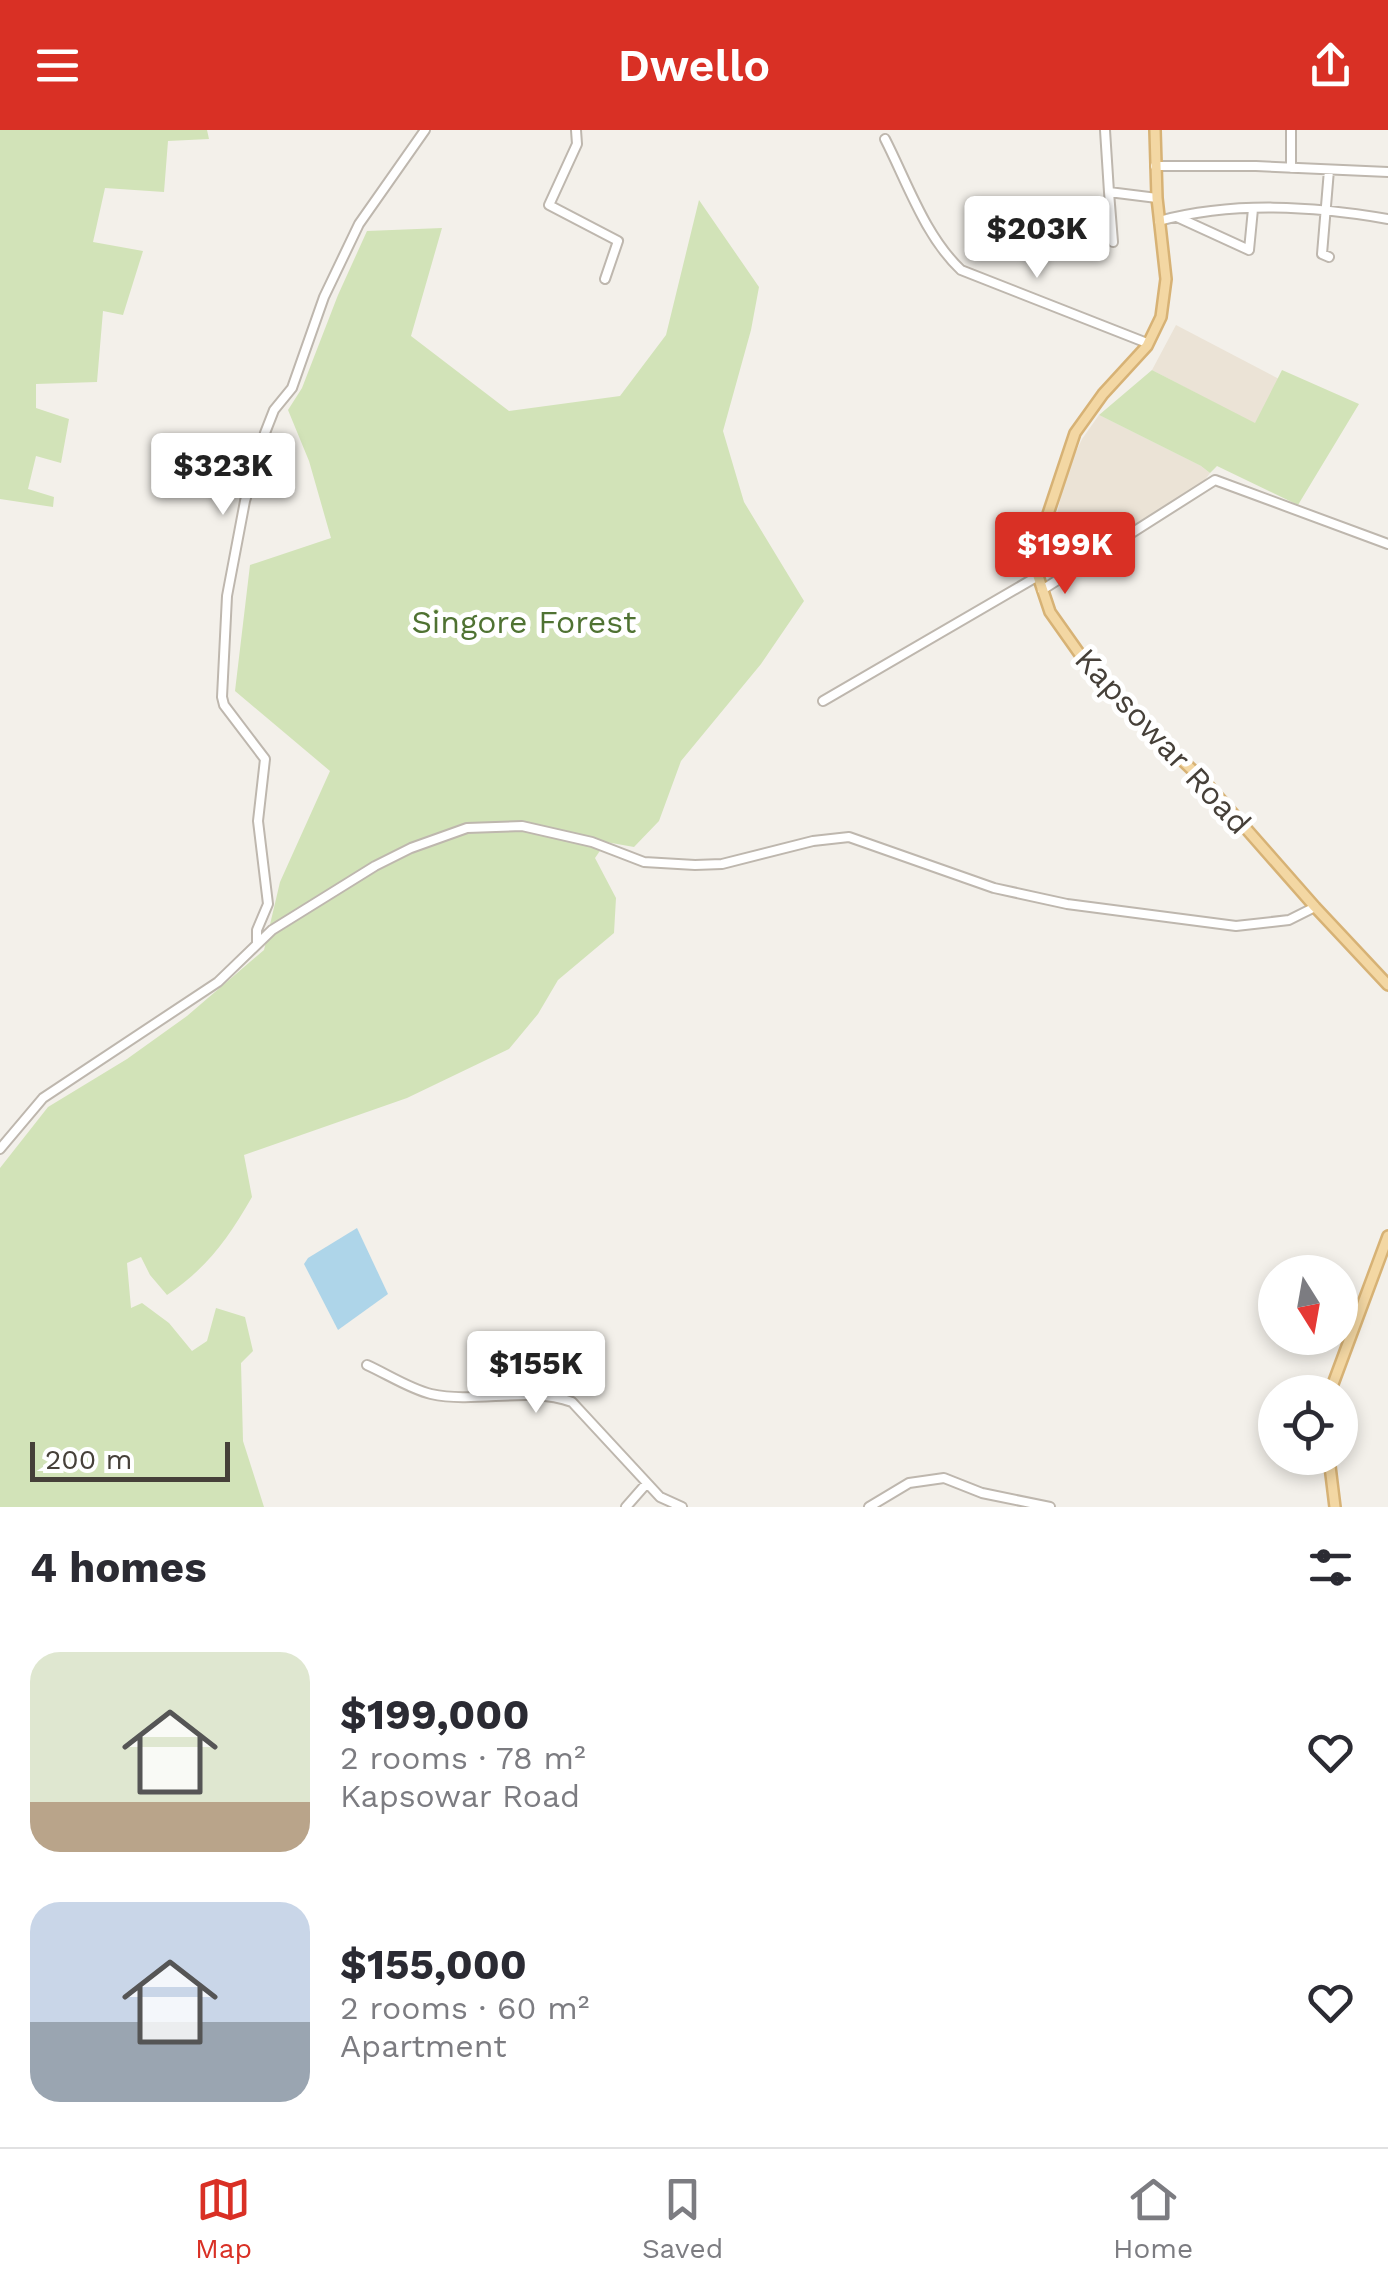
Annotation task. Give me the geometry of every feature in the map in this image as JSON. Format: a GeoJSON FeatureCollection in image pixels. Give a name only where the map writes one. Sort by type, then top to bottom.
{"type":"FeatureCollection","features":[{"type":"Feature","properties":{"kind":"main road","name":"Kapsowar Road"},"geometry":{"type":"LineString","coordinates":[[1155,130],[1166,280],[1156,332],[1075,433],[1045,523],[1038,553],[1038,576],[1050,612],[1079,653],[1120,700],[1206,783],[1388,985]]}},
{"type":"Feature","properties":{"kind":"main road"},"geometry":{"type":"LineString","coordinates":[[1336,1375],[1388,1236]]}},
{"type":"Feature","properties":{"kind":"main road"},"geometry":{"type":"LineString","coordinates":[[1331,1475],[1335,1507]]}},
{"type":"Feature","properties":{"kind":"street"},"geometry":{"type":"LineString","coordinates":[[257,943],[268,904],[258,821],[265,759],[222,697],[227,596],[245,502],[270,419],[292,388],[337,269],[359,224],[425,130]]}},
{"type":"Feature","properties":{"kind":"street"},"geometry":{"type":"LineString","coordinates":[[576,130],[577,144],[549,204],[618,241],[606,279]]}},
{"type":"Feature","properties":{"kind":"street"},"geometry":{"type":"LineString","coordinates":[[1106,130],[1113,242]]}},
{"type":"Feature","properties":{"kind":"street"},"geometry":{"type":"LineString","coordinates":[[1291,130],[1291,168]]}},
{"type":"Feature","properties":{"kind":"street"},"geometry":{"type":"LineString","coordinates":[[885,139],[926,220],[950,260],[961,270],[1147,343]]}},
{"type":"Feature","properties":{"kind":"street"},"geometry":{"type":"LineString","coordinates":[[1155,166],[1388,172]]}},
{"type":"Feature","properties":{"kind":"street"},"geometry":{"type":"LineString","coordinates":[[1329,170],[1322,254],[1329,257]]}},
{"type":"Feature","properties":{"kind":"street"},"geometry":{"type":"LineString","coordinates":[[1109,192],[1157,198]]}},
{"type":"Feature","properties":{"kind":"street"},"geometry":{"type":"LineString","coordinates":[[1176,216],[1249,250],[1253,209]]}},
{"type":"Feature","properties":{"kind":"street"},"geometry":{"type":"LineString","coordinates":[[1159,221],[1253,209],[1326,209],[1388,219]]}},
{"type":"Feature","properties":{"kind":"street"},"geometry":{"type":"LineString","coordinates":[[1042,590],[1214,480],[1388,544]]}},
{"type":"Feature","properties":{"kind":"street"},"geometry":{"type":"LineString","coordinates":[[823,701],[1038,576]]}},
{"type":"Feature","properties":{"kind":"street"},"geometry":{"type":"LineString","coordinates":[[0,1149],[43,1098],[218,982],[272,930],[355,877],[411,848],[468,828],[507,824],[592,842],[644,862],[695,865],[722,864],[849,837],[994,888],[1067,904],[1236,926],[1289,920],[1315,908]]}},
{"type":"Feature","properties":{"kind":"street"},"geometry":{"type":"LineString","coordinates":[[366,1365],[429,1394],[556,1396],[572,1402],[660,1497],[682,1507]]}},
{"type":"Feature","properties":{"kind":"street"},"geometry":{"type":"LineString","coordinates":[[868,1507],[908,1482],[944,1478],[982,1492],[1047,1506]]}},
{"type":"Feature","properties":{"kind":"street"},"geometry":{"type":"LineString","coordinates":[[626,1507],[647,1483]]}},
{"type":"Feature","properties":{"kind":"shaded area"},"geometry":{"type":"Polygon","coordinates":[[[1176,325],[1279,379],[1255,424],[1152,370],[1176,325]]]}},
{"type":"Feature","properties":{"kind":"shaded area"},"geometry":{"type":"Polygon","coordinates":[[[1099,415],[1210,473],[1200,487],[1161,514],[1049,580],[1046,564],[1066,473],[1099,415]]]}},
{"type":"Feature","properties":{"kind":"green space"},"geometry":{"type":"Polygon","coordinates":[[[0,130],[207,130],[209,139],[168,141],[164,192],[105,188],[93,242],[143,251],[123,315],[103,311],[97,382],[36,384],[36,408],[69,419],[61,463],[36,456],[28,489],[54,497],[53,507],[0,499],[0,130]]]}},
{"type":"Feature","properties":{"kind":"green space","name":"Singore Forest"},"geometry":{"type":"Polygon","coordinates":[[[699,200],[759,287],[723,431],[744,502],[804,601],[761,664],[681,761],[659,821],[634,847],[606,842],[595,858],[616,898],[614,933],[558,980],[538,1014],[509,1049],[407,1098],[244,1155],[252,1197],[215,1252],[167,1295],[141,1257],[127,1263],[131,1308],[142,1303],[169,1323],[192,1351],[207,1341],[216,1308],[245,1317],[253,1351],[241,1363],[243,1441],[264,1507],[0,1507],[0,1168],[48,1107],[127,1059],[187,1016],[264,950],[280,882],[330,771],[235,691],[250,565],[331,538],[309,461],[288,410],[302,388],[367,231],[442,228],[411,336],[509,411],[620,396],[666,335],[699,200]]]}},
{"type":"Feature","properties":{"kind":"green space"},"geometry":{"type":"Polygon","coordinates":[[[1152,370],[1255,423],[1282,370],[1359,404],[1298,505],[1217,466],[1210,473],[1099,415],[1152,370]]]}},
{"type":"Feature","properties":{"kind":"water"},"geometry":{"type":"Polygon","coordinates":[[[357,1228],[388,1294],[338,1330],[304,1264],[357,1228]]]}}]}
